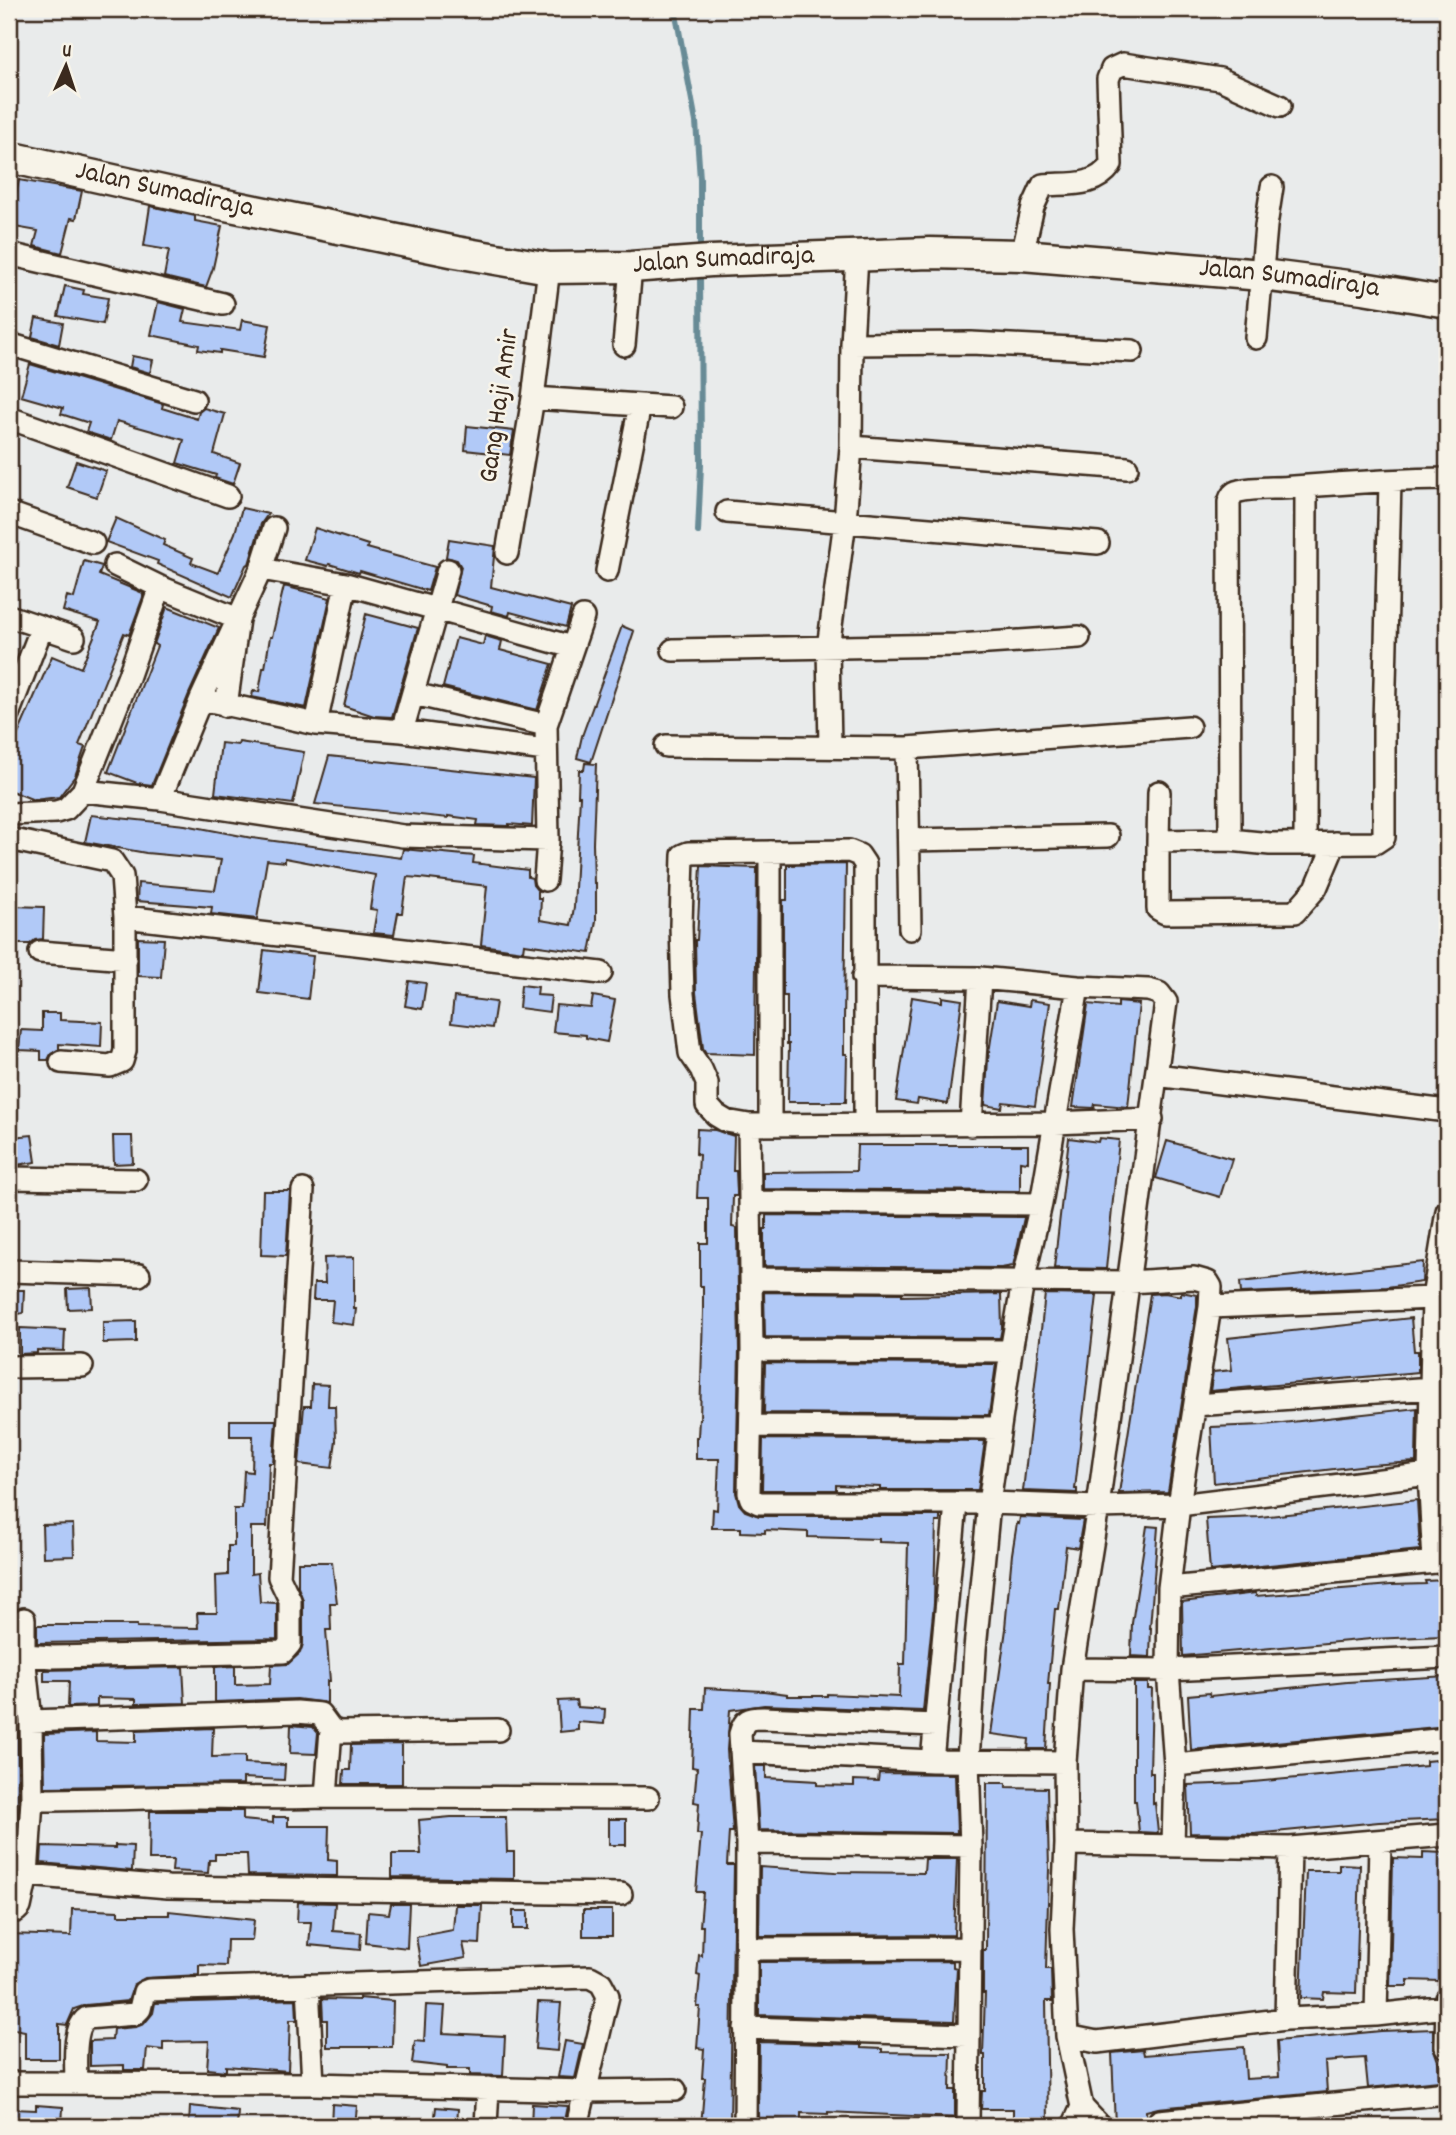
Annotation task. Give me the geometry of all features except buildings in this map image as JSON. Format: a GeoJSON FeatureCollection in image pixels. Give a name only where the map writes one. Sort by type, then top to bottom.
{"type":"FeatureCollection","features":[{"type":"Feature","properties":{"kind":"street"},"geometry":{"type":"LineString","coordinates":[[1022,255],[1033,207],[1042,184],[1094,181],[1103,176],[1111,165],[1108,79],[1112,69],[1123,64],[1220,79],[1280,106]]}},
{"type":"Feature","properties":{"kind":"street","name":"Jalan Sumadiraja"},"geometry":{"type":"LineString","coordinates":[[9,157],[221,204],[456,252],[549,268],[631,267],[700,261],[930,253],[1022,255],[1262,275],[1447,302]]}},
{"type":"Feature","properties":{"kind":"street"},"geometry":{"type":"LineString","coordinates":[[1256,338],[1265,226],[1272,187]]}},
{"type":"Feature","properties":{"kind":"street"},"geometry":{"type":"LineString","coordinates":[[9,254],[223,304]]}},
{"type":"Feature","properties":{"kind":"street"},"geometry":{"type":"LineString","coordinates":[[830,746],[828,648],[845,521],[851,447],[852,344],[857,257]]}},
{"type":"Feature","properties":{"kind":"street"},"geometry":{"type":"LineString","coordinates":[[624,345],[631,267]]}},
{"type":"Feature","properties":{"kind":"street","name":"Gang Haji Amir"},"geometry":{"type":"LineString","coordinates":[[507,553],[533,398],[549,268]]}},
{"type":"Feature","properties":{"kind":"street"},"geometry":{"type":"LineString","coordinates":[[852,344],[971,342],[1132,351]]}},
{"type":"Feature","properties":{"kind":"street"},"geometry":{"type":"LineString","coordinates":[[9,344],[194,400]]}},
{"type":"Feature","properties":{"kind":"street"},"geometry":{"type":"LineString","coordinates":[[533,398],[671,407]]}},
{"type":"Feature","properties":{"kind":"street"},"geometry":{"type":"LineString","coordinates":[[607,570],[640,405]]}},
{"type":"Feature","properties":{"kind":"street"},"geometry":{"type":"LineString","coordinates":[[9,418],[228,496]]}},
{"type":"Feature","properties":{"kind":"street"},"geometry":{"type":"LineString","coordinates":[[851,447],[1127,468]]}},
{"type":"Feature","properties":{"kind":"street"},"geometry":{"type":"LineString","coordinates":[[1230,840],[1231,495],[1237,491],[1447,479]]}},
{"type":"Feature","properties":{"kind":"street"},"geometry":{"type":"LineString","coordinates":[[1158,841],[1375,843],[1384,837],[1390,481]]}},
{"type":"Feature","properties":{"kind":"street"},"geometry":{"type":"LineString","coordinates":[[1305,844],[1306,486]]}},
{"type":"Feature","properties":{"kind":"street"},"geometry":{"type":"LineString","coordinates":[[727,512],[1098,543]]}},
{"type":"Feature","properties":{"kind":"street"},"geometry":{"type":"LineString","coordinates":[[9,513],[93,543]]}},
{"type":"Feature","properties":{"kind":"street"},"geometry":{"type":"LineString","coordinates":[[160,799],[201,699],[261,569],[274,528]]}},
{"type":"Feature","properties":{"kind":"street"},"geometry":{"type":"LineString","coordinates":[[115,565],[238,619]]}},
{"type":"Feature","properties":{"kind":"street"},"geometry":{"type":"LineString","coordinates":[[261,569],[346,584],[572,647]]}},
{"type":"Feature","properties":{"kind":"street"},"geometry":{"type":"LineString","coordinates":[[402,731],[448,570]]}},
{"type":"Feature","properties":{"kind":"street"},"geometry":{"type":"LineString","coordinates":[[316,724],[346,584]]}},
{"type":"Feature","properties":{"kind":"street"},"geometry":{"type":"LineString","coordinates":[[9,814],[56,812],[66,809],[83,791],[128,678],[160,587]]}},
{"type":"Feature","properties":{"kind":"street"},"geometry":{"type":"LineString","coordinates":[[9,616],[74,638]]}},
{"type":"Feature","properties":{"kind":"street"},"geometry":{"type":"LineString","coordinates":[[545,880],[548,840],[545,724],[583,617]]}},
{"type":"Feature","properties":{"kind":"street"},"geometry":{"type":"LineString","coordinates":[[226,706],[238,619]]}},
{"type":"Feature","properties":{"kind":"street"},"geometry":{"type":"LineString","coordinates":[[9,712],[42,627]]}},
{"type":"Feature","properties":{"kind":"street"},"geometry":{"type":"LineString","coordinates":[[673,650],[958,645],[1079,637]]}},
{"type":"Feature","properties":{"kind":"street"},"geometry":{"type":"LineString","coordinates":[[414,694],[545,724]]}},
{"type":"Feature","properties":{"kind":"street"},"geometry":{"type":"LineString","coordinates":[[201,699],[316,724],[402,731],[545,750]]}},
{"type":"Feature","properties":{"kind":"street"},"geometry":{"type":"LineString","coordinates":[[666,746],[907,748],[1189,727]]}},
{"type":"Feature","properties":{"kind":"street"},"geometry":{"type":"LineString","coordinates":[[907,748],[910,929]]}},
{"type":"Feature","properties":{"kind":"street"},"geometry":{"type":"LineString","coordinates":[[83,791],[160,799],[403,836],[548,840]]}},
{"type":"Feature","properties":{"kind":"street"},"geometry":{"type":"LineString","coordinates":[[1159,792],[1158,909],[1165,913],[1295,912],[1317,888],[1335,843]]}},
{"type":"Feature","properties":{"kind":"street"},"geometry":{"type":"LineString","coordinates":[[909,840],[1108,836]]}},
{"type":"Feature","properties":{"kind":"street"},"geometry":{"type":"LineString","coordinates":[[9,839],[112,861],[122,876],[126,959],[125,1051],[122,1060],[110,1066],[61,1062]]}},
{"type":"Feature","properties":{"kind":"street"},"geometry":{"type":"LineString","coordinates":[[865,1123],[865,864],[859,855],[849,851],[683,855],[683,994],[690,1053],[707,1083],[707,1105],[726,1121],[760,1124],[971,1125],[1152,1119]]}},
{"type":"Feature","properties":{"kind":"street"},"geometry":{"type":"LineString","coordinates":[[770,852],[760,1124],[752,1202],[748,1493],[751,1499],[759,1503],[989,1503],[1098,1507],[1179,1505],[1429,1474]]}},
{"type":"Feature","properties":{"kind":"street"},"geometry":{"type":"LineString","coordinates":[[125,917],[601,972]]}},
{"type":"Feature","properties":{"kind":"street"},"geometry":{"type":"LineString","coordinates":[[40,952],[126,959]]}},
{"type":"Feature","properties":{"kind":"street"},"geometry":{"type":"LineString","coordinates":[[863,977],[980,978],[1078,988],[1148,990],[1159,993],[1167,1002],[1098,1507],[1072,1669],[1065,1762],[1066,1844],[1062,1929],[1068,2036],[1077,2117],[1100,2126]]}},
{"type":"Feature","properties":{"kind":"street"},"geometry":{"type":"LineString","coordinates":[[971,1125],[980,978]]}},
{"type":"Feature","properties":{"kind":"street"},"geometry":{"type":"LineString","coordinates":[[968,2126],[971,1846],[968,1761],[975,1649],[989,1503],[1011,1351],[1041,1204],[1078,988]]}},
{"type":"Feature","properties":{"kind":"street"},"geometry":{"type":"LineString","coordinates":[[1156,1074],[1447,1111]]}},
{"type":"Feature","properties":{"kind":"street"},"geometry":{"type":"LineString","coordinates":[[9,1178],[136,1180]]}},
{"type":"Feature","properties":{"kind":"street"},"geometry":{"type":"LineString","coordinates":[[24,1654],[53,1657],[287,1650],[290,1644],[291,1607],[279,1577],[303,1190]]}},
{"type":"Feature","properties":{"kind":"street"},"geometry":{"type":"LineString","coordinates":[[752,1202],[1041,1204]]}},
{"type":"Feature","properties":{"kind":"street"},"geometry":{"type":"LineString","coordinates":[[1170,1588],[1441,1561],[1429,1474],[1433,1298],[1447,1211]]}},
{"type":"Feature","properties":{"kind":"street"},"geometry":{"type":"LineString","coordinates":[[9,1270],[139,1275]]}},
{"type":"Feature","properties":{"kind":"street"},"geometry":{"type":"LineString","coordinates":[[752,1279],[1129,1282],[1194,1278],[1208,1282],[1211,1287],[1210,1307],[1179,1505],[1170,1588],[1168,1670],[1175,1765],[1173,1846]]}},
{"type":"Feature","properties":{"kind":"street"},"geometry":{"type":"LineString","coordinates":[[1210,1307],[1433,1298]]}},
{"type":"Feature","properties":{"kind":"street"},"geometry":{"type":"LineString","coordinates":[[752,1350],[1011,1351]]}},
{"type":"Feature","properties":{"kind":"street"},"geometry":{"type":"LineString","coordinates":[[9,1367],[82,1366]]}},
{"type":"Feature","properties":{"kind":"street"},"geometry":{"type":"LineString","coordinates":[[1195,1405],[1432,1388]]}},
{"type":"Feature","properties":{"kind":"street"},"geometry":{"type":"LineString","coordinates":[[751,1426],[999,1428]]}},
{"type":"Feature","properties":{"kind":"street"},"geometry":{"type":"LineString","coordinates":[[932,1761],[956,1504]]}},
{"type":"Feature","properties":{"kind":"street"},"geometry":{"type":"LineString","coordinates":[[9,1912],[20,1907],[27,1875],[32,1800],[31,1721],[24,1654],[24,1619]]}},
{"type":"Feature","properties":{"kind":"street"},"geometry":{"type":"LineString","coordinates":[[1072,1669],[1168,1670],[1447,1657]]}},
{"type":"Feature","properties":{"kind":"street"},"geometry":{"type":"LineString","coordinates":[[31,1721],[297,1712],[320,1714],[331,1729],[339,1732],[498,1730]]}},
{"type":"Feature","properties":{"kind":"street"},"geometry":{"type":"LineString","coordinates":[[745,2126],[747,1843],[740,1734],[743,1723],[753,1718],[935,1725]]}},
{"type":"Feature","properties":{"kind":"street"},"geometry":{"type":"LineString","coordinates":[[326,1797],[331,1729]]}},
{"type":"Feature","properties":{"kind":"street"},"geometry":{"type":"LineString","coordinates":[[1175,1765],[1447,1739]]}},
{"type":"Feature","properties":{"kind":"street"},"geometry":{"type":"LineString","coordinates":[[741,1752],[932,1761],[1065,1762]]}},
{"type":"Feature","properties":{"kind":"street"},"geometry":{"type":"LineString","coordinates":[[32,1800],[190,1797],[648,1798]]}},
{"type":"Feature","properties":{"kind":"street"},"geometry":{"type":"LineString","coordinates":[[1066,1844],[1290,1848],[1447,1835]]}},
{"type":"Feature","properties":{"kind":"street"},"geometry":{"type":"LineString","coordinates":[[1376,2015],[1380,1842]]}},
{"type":"Feature","properties":{"kind":"street"},"geometry":{"type":"LineString","coordinates":[[747,1843],[971,1846]]}},
{"type":"Feature","properties":{"kind":"street"},"geometry":{"type":"LineString","coordinates":[[1286,2019],[1290,1848]]}},
{"type":"Feature","properties":{"kind":"street"},"geometry":{"type":"LineString","coordinates":[[27,1875],[168,1887],[621,1894]]}},
{"type":"Feature","properties":{"kind":"street"},"geometry":{"type":"LineString","coordinates":[[747,1949],[970,1948]]}},
{"type":"Feature","properties":{"kind":"street"},"geometry":{"type":"LineString","coordinates":[[76,2083],[77,2031],[80,2022],[86,2018],[135,2014],[144,1992],[590,1977],[601,1983],[608,1996],[577,2126]]}},
{"type":"Feature","properties":{"kind":"street"},"geometry":{"type":"LineString","coordinates":[[307,1985],[313,2084]]}},
{"type":"Feature","properties":{"kind":"street"},"geometry":{"type":"LineString","coordinates":[[1446,2047],[1447,1999]]}},
{"type":"Feature","properties":{"kind":"street"},"geometry":{"type":"LineString","coordinates":[[1068,2036],[1097,2042],[1286,2019],[1376,2015],[1447,2007]]}},
{"type":"Feature","properties":{"kind":"street"},"geometry":{"type":"LineString","coordinates":[[745,2028],[967,2035]]}},
{"type":"Feature","properties":{"kind":"street"},"geometry":{"type":"LineString","coordinates":[[9,2083],[313,2084],[584,2091],[675,2090]]}},
{"type":"Feature","properties":{"kind":"street"},"geometry":{"type":"LineString","coordinates":[[486,2126],[488,2088]]}},
{"type":"Feature","properties":{"kind":"street"},"geometry":{"type":"LineString","coordinates":[[1159,2121],[1202,2122],[1447,2093]]}},
{"type":"Feature","properties":{"kind":"waterway"},"geometry":{"type":"LineString","coordinates":[[675,9],[696,122],[700,179],[700,253]]}},
{"type":"Feature","properties":{"kind":"waterway"},"geometry":{"type":"LineString","coordinates":[[698,532],[701,465],[700,271]]}}]}
